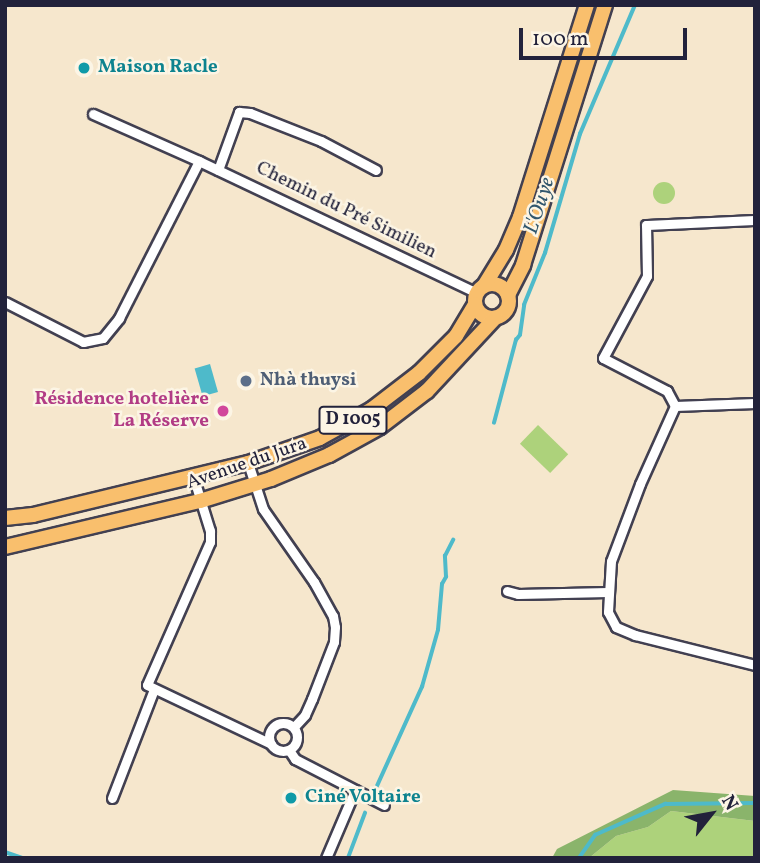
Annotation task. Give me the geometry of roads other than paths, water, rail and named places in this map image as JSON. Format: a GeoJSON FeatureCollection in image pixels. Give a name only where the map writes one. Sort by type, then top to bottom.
{"type":"FeatureCollection","features":[{"type":"Feature","properties":{"kind":"main road","name":"Avenue du Jura"},"geometry":{"type":"LineString","coordinates":[[5,518],[33,515],[248,463],[320,438],[372,409],[444,350],[506,250],[520,217],[587,5]]}},
{"type":"Feature","properties":{"kind":"main road","name":"D 1005"},"geometry":{"type":"LineString","coordinates":[[495,318],[505,311],[508,295],[523,265],[605,5]]}},
{"type":"Feature","properties":{"kind":"main road"},"geometry":{"type":"LineString","coordinates":[[495,318],[482,315],[479,295],[500,286],[508,295]]}},
{"type":"Feature","properties":{"kind":"main road","name":"Avenue du Jura"},"geometry":{"type":"LineString","coordinates":[[5,547],[200,501],[254,485],[329,455],[380,427],[446,374],[495,318]]}},
{"type":"Feature","properties":{"kind":"street"},"geometry":{"type":"LineString","coordinates":[[218,170],[239,112],[250,113],[321,141],[376,170]]}},
{"type":"Feature","properties":{"kind":"street","name":"Chemin du Pré Similien"},"geometry":{"type":"LineString","coordinates":[[93,114],[199,161],[479,295]]}},
{"type":"Feature","properties":{"kind":"street"},"geometry":{"type":"LineString","coordinates":[[5,302],[83,342],[103,338],[119,318],[199,161]]}},
{"type":"Feature","properties":{"kind":"street"},"geometry":{"type":"LineString","coordinates":[[676,406],[667,391],[660,386],[603,358],[647,276],[646,225],[755,220]]}},
{"type":"Feature","properties":{"kind":"street"},"geometry":{"type":"LineString","coordinates":[[676,406],[755,403]]}},
{"type":"Feature","properties":{"kind":"street"},"geometry":{"type":"LineString","coordinates":[[676,406],[611,561],[608,612],[616,627],[755,665]]}},
{"type":"Feature","properties":{"kind":"street"},"geometry":{"type":"LineString","coordinates":[[248,463],[267,516],[325,601],[335,627],[334,642],[313,699],[305,715],[294,727]]}},
{"type":"Feature","properties":{"kind":"street"},"geometry":{"type":"LineString","coordinates":[[112,798],[151,687],[210,542],[193,476]]}},
{"type":"Feature","properties":{"kind":"street"},"geometry":{"type":"LineString","coordinates":[[507,591],[517,594],[608,592]]}},
{"type":"Feature","properties":{"kind":"street"},"geometry":{"type":"LineString","coordinates":[[151,687],[271,744],[278,750],[289,750]]}},
{"type":"Feature","properties":{"kind":"street"},"geometry":{"type":"LineString","coordinates":[[271,744],[269,735],[276,724],[288,723],[294,727],[298,738],[289,750]]}},
{"type":"Feature","properties":{"kind":"street"},"geometry":{"type":"LineString","coordinates":[[289,750],[295,759],[384,806]]}},
{"type":"Feature","properties":{"kind":"street"},"geometry":{"type":"LineString","coordinates":[[327,858],[355,790]]}},
{"type":"Feature","properties":{"kind":"water"},"geometry":{"type":"Polygon","coordinates":[[[210,364],[218,392],[203,396],[195,368],[210,364]]]}},
{"type":"Feature","properties":{"kind":"waterway","name":"L'Ouye"},"geometry":{"type":"LineString","coordinates":[[494,423],[516,340],[520,335],[524,305],[545,253],[580,134],[635,5]]}},
{"type":"Feature","properties":{"kind":"waterway","name":"L'Ouye"},"geometry":{"type":"LineString","coordinates":[[377,786],[422,687],[438,630],[442,584],[446,577],[445,556],[453,540]]}},
{"type":"Feature","properties":{"kind":"waterway"},"geometry":{"type":"LineString","coordinates":[[579,858],[595,835],[665,804],[755,803]]}},
{"type":"Feature","properties":{"kind":"waterway","name":"L'Ouye"},"geometry":{"type":"LineString","coordinates":[[348,858],[365,813]]}},
{"type":"Feature","properties":{"kind":"waterway"},"geometry":{"type":"LineString","coordinates":[[5,852],[22,858]]}},
{"type":"Feature","properties":{"kind":"place","name":"Maison Racle"},"geometry":{"type":"Point","coordinates":[84,68]}},
{"type":"Feature","properties":{"kind":"place","name":"Nhà thuysi"},"geometry":{"type":"Point","coordinates":[246,381]}},
{"type":"Feature","properties":{"kind":"place","name":"Résidence hotelière La Réserve"},"geometry":{"type":"Point","coordinates":[223,411]}},
{"type":"Feature","properties":{"kind":"place","name":"Ciné Voltaire"},"geometry":{"type":"Point","coordinates":[291,798]}}]}
